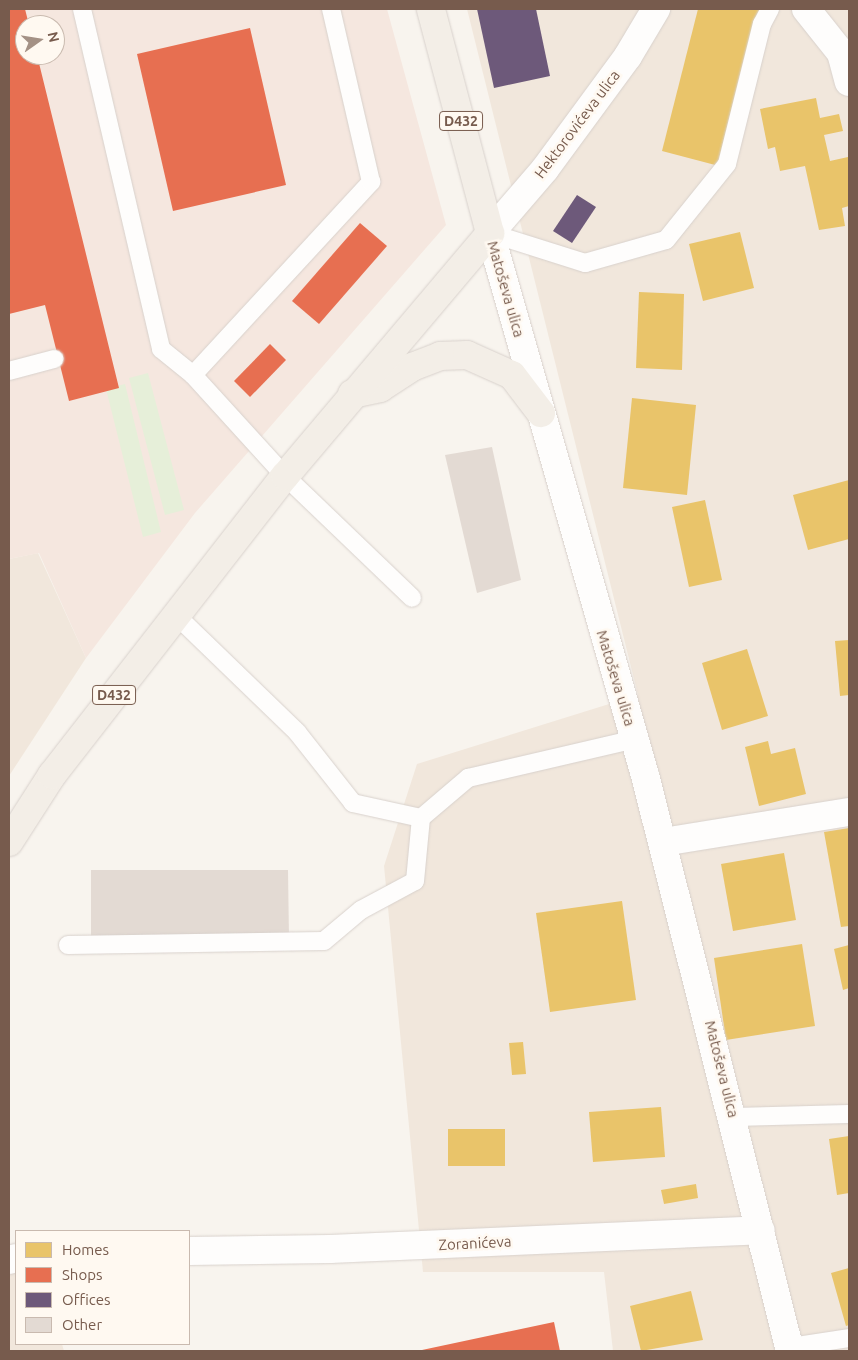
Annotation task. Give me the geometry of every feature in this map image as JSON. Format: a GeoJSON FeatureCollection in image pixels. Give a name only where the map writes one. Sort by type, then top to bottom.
{"type":"FeatureCollection","features":[{"type":"Feature","properties":{"kind":"main road","name":"Matoševa ulica"},"geometry":{"type":"LineString","coordinates":[[431,9],[490,233],[663,842],[734,1117],[790,1349]]}},
{"type":"Feature","properties":{"kind":"main road","name":"Hektorovićeva ulica"},"geometry":{"type":"LineString","coordinates":[[490,233],[545,169],[628,56],[656,9]]}},
{"type":"Feature","properties":{"kind":"main road"},"geometry":{"type":"LineString","coordinates":[[806,9],[841,52],[849,82]]}},
{"type":"Feature","properties":{"kind":"main road","name":"D432"},"geometry":{"type":"LineString","coordinates":[[9,842],[52,774],[176,615],[352,394],[490,233]]}},
{"type":"Feature","properties":{"kind":"main road"},"geometry":{"type":"LineString","coordinates":[[352,394],[380,388],[412,367],[440,356],[466,355],[512,375],[541,413]]}},
{"type":"Feature","properties":{"kind":"main road"},"geometry":{"type":"LineString","coordinates":[[663,842],[849,812]]}},
{"type":"Feature","properties":{"kind":"main road","name":"Zoranićeva"},"geometry":{"type":"LineString","coordinates":[[190,1251],[330,1250],[761,1230]]}},
{"type":"Feature","properties":{"kind":"lane"},"geometry":{"type":"LineString","coordinates":[[82,9],[161,349],[193,375],[286,476],[412,598]]}},
{"type":"Feature","properties":{"kind":"lane"},"geometry":{"type":"LineString","coordinates":[[193,375],[371,182],[331,9]]}},
{"type":"Feature","properties":{"kind":"lane"},"geometry":{"type":"LineString","coordinates":[[490,233],[585,263],[666,240],[727,164],[770,9]]}},
{"type":"Feature","properties":{"kind":"lane"},"geometry":{"type":"LineString","coordinates":[[9,371],[54,358]]}},
{"type":"Feature","properties":{"kind":"lane"},"geometry":{"type":"LineString","coordinates":[[176,615],[297,732],[353,803],[421,818]]}},
{"type":"Feature","properties":{"kind":"lane"},"geometry":{"type":"LineString","coordinates":[[68,945],[324,941],[361,910],[415,881],[421,818],[468,778],[635,739]]}},
{"type":"Feature","properties":{"kind":"lane"},"geometry":{"type":"LineString","coordinates":[[734,1117],[849,1114]]}},
{"type":"Feature","properties":{"kind":"lane"},"geometry":{"type":"LineString","coordinates":[[790,1349],[849,1338]]}},
{"type":"Feature","properties":{"kind":"shaded area"},"geometry":{"type":"Polygon","coordinates":[[[9,9],[387,9],[446,225],[195,513],[86,658],[39,553],[9,559],[9,9]]]}},
{"type":"Feature","properties":{"kind":"shaded area"},"geometry":{"type":"Polygon","coordinates":[[[467,9],[849,9],[849,1351],[613,1351],[604,1272],[423,1272],[384,866],[417,764],[638,695],[467,9]]]}},
{"type":"Feature","properties":{"kind":"shaded area"},"geometry":{"type":"Polygon","coordinates":[[[38,553],[86,658],[9,776],[9,559],[38,553]]]}},
{"type":"Feature","properties":{"kind":"shaded area"},"geometry":{"type":"Polygon","coordinates":[[[15,1245],[15,1345],[62,1345],[64,1351],[9,1351],[9,1246],[15,1245]]]}},
{"type":"Feature","properties":{"kind":"green space"},"geometry":{"type":"Polygon","coordinates":[[[148,373],[184,510],[165,515],[129,378],[148,373]]]}},
{"type":"Feature","properties":{"kind":"green space"},"geometry":{"type":"Polygon","coordinates":[[[125,384],[161,532],[143,537],[106,389],[125,384]]]}},
{"type":"Feature","properties":{"kind":"building: Homes"},"geometry":{"type":"Polygon","coordinates":[[[698,9],[760,9],[719,166],[662,151],[698,9]]]}},
{"type":"Feature","properties":{"kind":"building: Homes"},"geometry":{"type":"Polygon","coordinates":[[[816,98],[820,118],[839,114],[843,131],[824,135],[830,161],[848,157],[849,165],[849,206],[842,208],[845,226],[819,230],[805,166],[780,171],[775,147],[768,149],[760,109],[816,98]]]}},
{"type":"Feature","properties":{"kind":"building: Homes"},"geometry":{"type":"Polygon","coordinates":[[[740,232],[754,288],[703,301],[689,244],[740,232]]]}},
{"type":"Feature","properties":{"kind":"building: Homes"},"geometry":{"type":"Polygon","coordinates":[[[639,292],[684,294],[682,370],[636,368],[639,292]]]}},
{"type":"Feature","properties":{"kind":"building: Homes"},"geometry":{"type":"Polygon","coordinates":[[[632,398],[696,405],[687,495],[623,488],[632,398]]]}},
{"type":"Feature","properties":{"kind":"building: Homes"},"geometry":{"type":"Polygon","coordinates":[[[849,480],[849,539],[808,550],[793,495],[849,480]]]}},
{"type":"Feature","properties":{"kind":"building: Homes"},"geometry":{"type":"Polygon","coordinates":[[[705,500],[722,580],[689,587],[672,507],[705,500]]]}},
{"type":"Feature","properties":{"kind":"building: Homes"},"geometry":{"type":"Polygon","coordinates":[[[849,640],[849,695],[840,696],[835,641],[849,640]]]}},
{"type":"Feature","properties":{"kind":"building: Homes"},"geometry":{"type":"Polygon","coordinates":[[[747,649],[768,716],[722,730],[702,663],[747,649]]]}},
{"type":"Feature","properties":{"kind":"building: Homes"},"geometry":{"type":"Polygon","coordinates":[[[768,741],[771,754],[795,748],[806,794],[759,806],[745,747],[768,741]]]}},
{"type":"Feature","properties":{"kind":"building: Homes"},"geometry":{"type":"Polygon","coordinates":[[[849,828],[849,926],[841,927],[824,832],[849,828]]]}},
{"type":"Feature","properties":{"kind":"building: Homes"},"geometry":{"type":"Polygon","coordinates":[[[784,853],[796,920],[733,931],[721,864],[784,853]]]}},
{"type":"Feature","properties":{"kind":"building: Homes"},"geometry":{"type":"Polygon","coordinates":[[[622,901],[636,1000],[550,1012],[536,913],[622,901]]]}},
{"type":"Feature","properties":{"kind":"building: Homes"},"geometry":{"type":"Polygon","coordinates":[[[802,944],[815,1026],[726,1040],[714,958],[802,944]]]}},
{"type":"Feature","properties":{"kind":"building: Homes"},"geometry":{"type":"Polygon","coordinates":[[[849,945],[849,988],[843,990],[834,949],[849,945]]]}},
{"type":"Feature","properties":{"kind":"building: Homes"},"geometry":{"type":"Polygon","coordinates":[[[523,1042],[526,1074],[512,1075],[509,1043],[523,1042]]]}},
{"type":"Feature","properties":{"kind":"building: Homes"},"geometry":{"type":"Polygon","coordinates":[[[661,1107],[665,1157],[593,1162],[589,1112],[661,1107]]]}},
{"type":"Feature","properties":{"kind":"building: Homes"},"geometry":{"type":"Polygon","coordinates":[[[448,1129],[505,1129],[505,1166],[448,1166],[448,1129]]]}},
{"type":"Feature","properties":{"kind":"building: Homes"},"geometry":{"type":"Polygon","coordinates":[[[849,1136],[849,1193],[837,1195],[829,1139],[849,1136]]]}},
{"type":"Feature","properties":{"kind":"building: Homes"},"geometry":{"type":"Polygon","coordinates":[[[696,1184],[698,1198],[664,1204],[661,1190],[696,1184]]]}},
{"type":"Feature","properties":{"kind":"building: Homes"},"geometry":{"type":"Polygon","coordinates":[[[849,1268],[849,1325],[846,1326],[831,1273],[849,1268]]]}},
{"type":"Feature","properties":{"kind":"building: Homes"},"geometry":{"type":"Polygon","coordinates":[[[691,1291],[703,1340],[641,1351],[630,1306],[691,1291]]]}},
{"type":"Feature","properties":{"kind":"building: Shops"},"geometry":{"type":"Polygon","coordinates":[[[9,9],[25,9],[26,15],[15,15],[15,65],[39,65],[119,388],[69,401],[45,305],[9,314],[9,9]]]}},
{"type":"Feature","properties":{"kind":"building: Shops"},"geometry":{"type":"Polygon","coordinates":[[[250,28],[286,185],[173,211],[137,54],[250,28]]]}},
{"type":"Feature","properties":{"kind":"building: Shops"},"geometry":{"type":"Polygon","coordinates":[[[360,223],[387,246],[319,324],[292,301],[360,223]]]}},
{"type":"Feature","properties":{"kind":"building: Shops"},"geometry":{"type":"Polygon","coordinates":[[[270,344],[286,360],[250,397],[234,381],[270,344]]]}},
{"type":"Feature","properties":{"kind":"building: Shops"},"geometry":{"type":"Polygon","coordinates":[[[554,1322],[560,1351],[422,1351],[422,1350],[554,1322]]]}},
{"type":"Feature","properties":{"kind":"building: Offices"},"geometry":{"type":"Polygon","coordinates":[[[477,9],[536,9],[550,76],[494,88],[477,9]]]}},
{"type":"Feature","properties":{"kind":"building: Offices"},"geometry":{"type":"Polygon","coordinates":[[[577,195],[596,207],[572,243],[553,231],[577,195]]]}},
{"type":"Feature","properties":{"kind":"building: Other"},"geometry":{"type":"Polygon","coordinates":[[[492,447],[521,580],[477,593],[445,455],[492,447]]]}},
{"type":"Feature","properties":{"kind":"building: Other"},"geometry":{"type":"Polygon","coordinates":[[[91,870],[288,870],[289,939],[91,939],[91,870]]]}}]}
